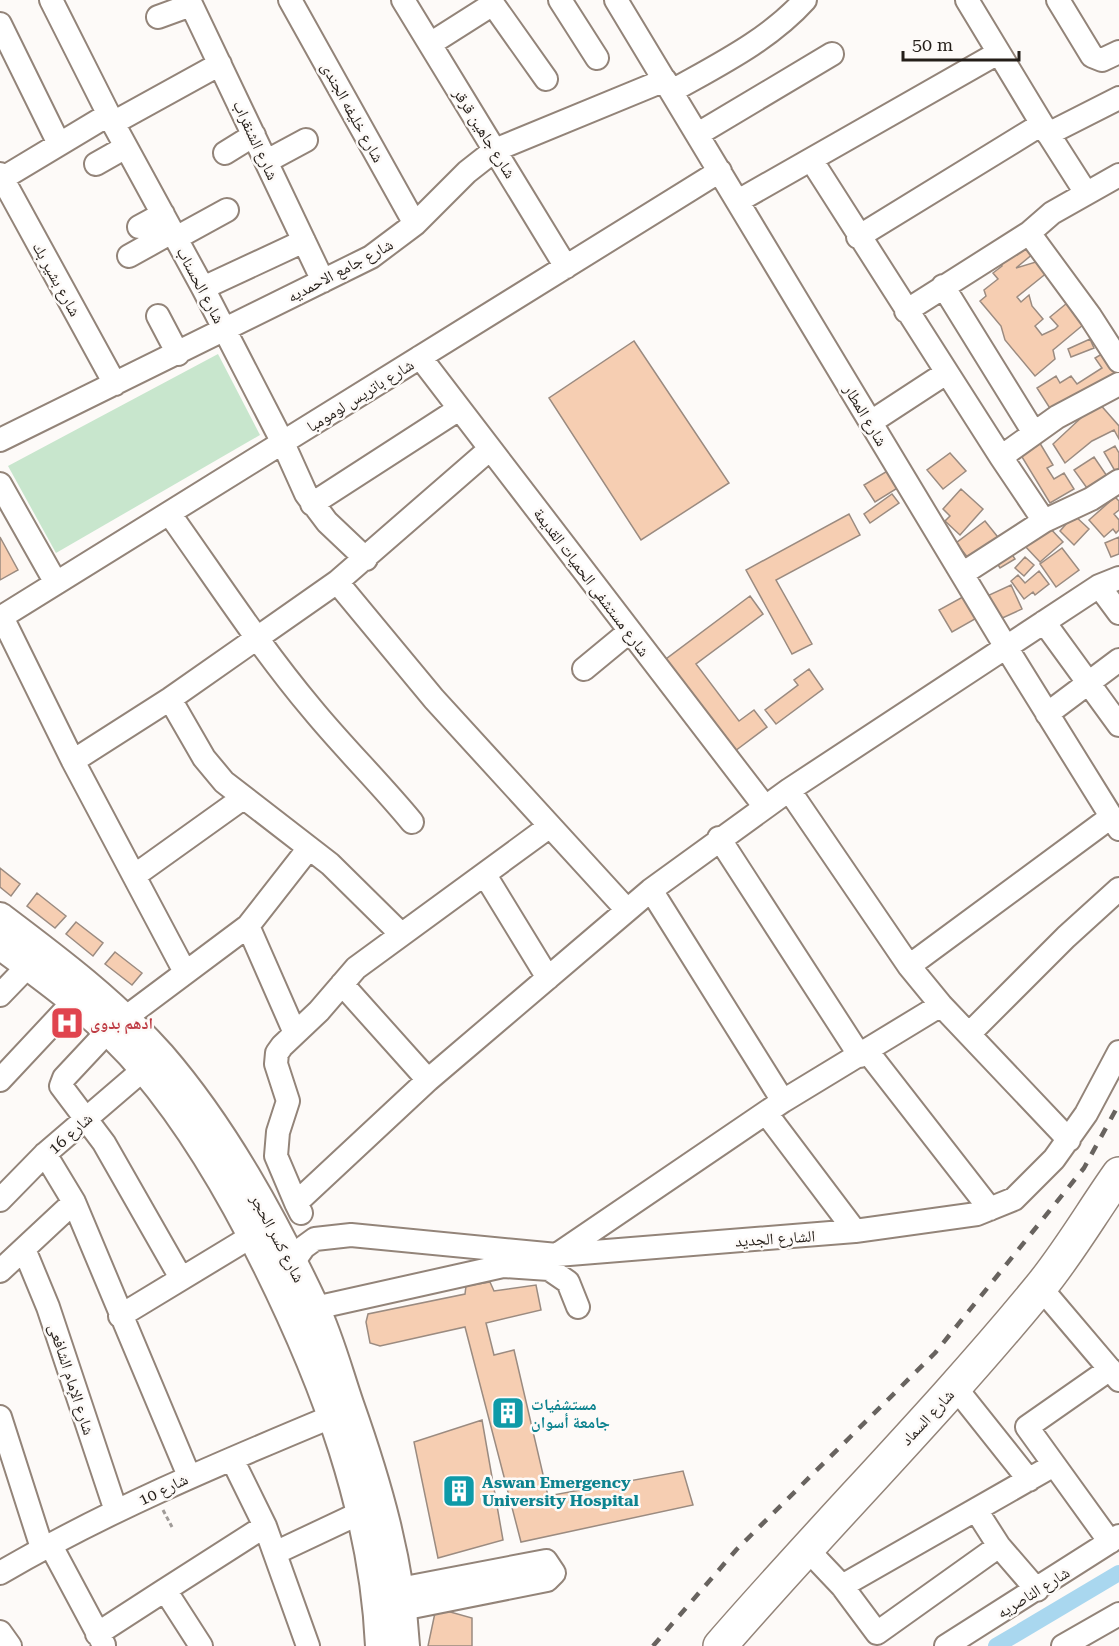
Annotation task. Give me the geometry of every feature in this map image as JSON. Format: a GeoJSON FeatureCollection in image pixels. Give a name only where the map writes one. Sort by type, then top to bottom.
{"type":"FeatureCollection","features":[{"type":"Feature","properties":{"kind":"highway","name":"شارع السماد"},"geometry":{"type":"LineString","coordinates":[[720,1646],[805,1547],[955,1387],[1040,1287],[1119,1174]]}},
{"type":"Feature","properties":{"kind":"main road","name":"شارع كسر الحجر"},"geometry":{"type":"LineString","coordinates":[[0,917],[70,970],[117,1024],[194,1098],[246,1178],[315,1308],[371,1467],[388,1527],[389,1601],[380,1646]]}},
{"type":"Feature","properties":{"kind":"main road","name":"شارع كسر الحجر"},"geometry":{"type":"LineString","coordinates":[[0,945],[74,1001],[117,1024],[144,1069],[175,1108],[203,1149],[252,1236],[308,1356],[331,1417],[405,1646]]}},
{"type":"Feature","properties":{"kind":"street","name":"شارع الحسناب"},"geometry":{"type":"LineString","coordinates":[[51,0],[111,119],[225,330],[312,504],[366,559]]}},
{"type":"Feature","properties":{"kind":"street","name":"شارع خليفه الجندى"},"geometry":{"type":"LineString","coordinates":[[290,0],[415,224]]}},
{"type":"Feature","properties":{"kind":"street","name":"شارع جاهين قرقر"},"geometry":{"type":"LineString","coordinates":[[403,0],[566,267]]}},
{"type":"Feature","properties":{"kind":"street"},"geometry":{"type":"LineString","coordinates":[[560,0],[597,58]]}},
{"type":"Feature","properties":{"kind":"street","name":"شارع المطار"},"geometry":{"type":"LineString","coordinates":[[616,0],[1006,647],[1115,823]]}},
{"type":"Feature","properties":{"kind":"street","name":"شارع جامع الاحمديه"},"geometry":{"type":"LineString","coordinates":[[0,440],[178,354],[371,256],[415,224],[467,172],[495,150],[668,86],[747,47],[792,14],[805,0]]}},
{"type":"Feature","properties":{"kind":"street"},"geometry":{"type":"LineString","coordinates":[[967,0],[1086,193]]}},
{"type":"Feature","properties":{"kind":"street"},"geometry":{"type":"LineString","coordinates":[[1058,0],[1092,56],[1102,60],[1119,52]]}},
{"type":"Feature","properties":{"kind":"street"},"geometry":{"type":"LineString","coordinates":[[159,17],[190,2]]}},
{"type":"Feature","properties":{"kind":"street","name":"شارع الشنقراب"},"geometry":{"type":"LineString","coordinates":[[190,2],[323,280]]}},
{"type":"Feature","properties":{"kind":"street"},"geometry":{"type":"LineString","coordinates":[[430,44],[491,2],[546,79]]}},
{"type":"Feature","properties":{"kind":"street"},"geometry":{"type":"LineString","coordinates":[[0,24],[59,144]]}},
{"type":"Feature","properties":{"kind":"street"},"geometry":{"type":"LineString","coordinates":[[738,201],[999,53]]}},
{"type":"Feature","properties":{"kind":"street"},"geometry":{"type":"LineString","coordinates":[[698,134],[832,54]]}},
{"type":"Feature","properties":{"kind":"street"},"geometry":{"type":"LineString","coordinates":[[1,176],[59,144],[220,64]]}},
{"type":"Feature","properties":{"kind":"street"},"geometry":{"type":"LineString","coordinates":[[858,237],[1045,129],[1119,98]]}},
{"type":"Feature","properties":{"kind":"street"},"geometry":{"type":"LineString","coordinates":[[225,153],[254,135]]}},
{"type":"Feature","properties":{"kind":"street"},"geometry":{"type":"LineString","coordinates":[[267,161],[306,140]]}},
{"type":"Feature","properties":{"kind":"street"},"geometry":{"type":"LineString","coordinates":[[96,164],[126,147]]}},
{"type":"Feature","properties":{"kind":"street"},"geometry":{"type":"LineString","coordinates":[[812,161],[946,374],[1044,521]]}},
{"type":"Feature","properties":{"kind":"street","name":"شارع باتريس لومومبا"},"geometry":{"type":"LineString","coordinates":[[1,617],[720,171]]}},
{"type":"Feature","properties":{"kind":"street"},"geometry":{"type":"LineString","coordinates":[[906,311],[1029,233],[1052,213],[1119,175]]}},
{"type":"Feature","properties":{"kind":"street","name":"شارع بشير بك"},"geometry":{"type":"LineString","coordinates":[[1,176],[115,384]]}},
{"type":"Feature","properties":{"kind":"street"},"geometry":{"type":"LineString","coordinates":[[129,256],[170,228],[227,210]]}},
{"type":"Feature","properties":{"kind":"street"},"geometry":{"type":"LineString","coordinates":[[139,227],[170,228]]}},
{"type":"Feature","properties":{"kind":"street"},"geometry":{"type":"LineString","coordinates":[[1029,233],[1090,316],[1119,361]]}},
{"type":"Feature","properties":{"kind":"street"},"geometry":{"type":"LineString","coordinates":[[203,288],[304,241]]}},
{"type":"Feature","properties":{"kind":"street"},"geometry":{"type":"LineString","coordinates":[[943,286],[1034,433]]}},
{"type":"Feature","properties":{"kind":"street"},"geometry":{"type":"LineString","coordinates":[[158,316],[178,354]]}},
{"type":"Feature","properties":{"kind":"street","name":"شارع مستشفى الحميات القديمة"},"geometry":{"type":"LineString","coordinates":[[420,357],[765,807]]}},
{"type":"Feature","properties":{"kind":"street"},"geometry":{"type":"LineString","coordinates":[[871,422],[946,374]]}},
{"type":"Feature","properties":{"kind":"street"},"geometry":{"type":"LineString","coordinates":[[1001,456],[1057,417],[1119,384]]}},
{"type":"Feature","properties":{"kind":"street"},"geometry":{"type":"LineString","coordinates":[[312,504],[459,409]]}},
{"type":"Feature","properties":{"kind":"street"},"geometry":{"type":"LineString","coordinates":[[73,761],[170,699],[337,582],[490,449]]}},
{"type":"Feature","properties":{"kind":"street"},"geometry":{"type":"LineString","coordinates":[[962,574],[1044,521],[1091,499],[1119,481]]}},
{"type":"Feature","properties":{"kind":"street"},"geometry":{"type":"LineString","coordinates":[[0,483],[56,583]]}},
{"type":"Feature","properties":{"kind":"street"},"geometry":{"type":"LineString","coordinates":[[169,513],[258,639],[313,710],[355,754],[412,822]]}},
{"type":"Feature","properties":{"kind":"street"},"geometry":{"type":"LineString","coordinates":[[337,582],[434,699],[627,910]]}},
{"type":"Feature","properties":{"kind":"street"},"geometry":{"type":"LineString","coordinates":[[550,826],[485,875],[400,933],[356,968],[277,1053],[276,1064],[288,1101],[276,1144],[281,1172],[299,1208],[428,1080],[651,890],[719,838],[1044,621],[1109,582],[1119,614]]}},
{"type":"Feature","properties":{"kind":"street"},"geometry":{"type":"LineString","coordinates":[[1,617],[73,761],[185,972]]}},
{"type":"Feature","properties":{"kind":"street"},"geometry":{"type":"LineString","coordinates":[[1044,621],[1119,725]]}},
{"type":"Feature","properties":{"kind":"street"},"geometry":{"type":"LineString","coordinates":[[584,669],[630,631]]}},
{"type":"Feature","properties":{"kind":"street"},"geometry":{"type":"LineString","coordinates":[[1047,714],[1119,660]]}},
{"type":"Feature","properties":{"kind":"street"},"geometry":{"type":"LineString","coordinates":[[170,699],[204,758],[224,782],[330,864],[400,933]]}},
{"type":"Feature","properties":{"kind":"street"},"geometry":{"type":"LineString","coordinates":[[789,790],[909,966],[941,1005],[1069,1140]]}},
{"type":"Feature","properties":{"kind":"street"},"geometry":{"type":"LineString","coordinates":[[134,876],[243,798]]}},
{"type":"Feature","properties":{"kind":"street"},"geometry":{"type":"LineString","coordinates":[[909,966],[1115,823]]}},
{"type":"Feature","properties":{"kind":"street"},"geometry":{"type":"LineString","coordinates":[[719,838],[863,1054],[990,1209]]}},
{"type":"Feature","properties":{"kind":"street"},"geometry":{"type":"LineString","coordinates":[[181,1278],[87,1117],[61,1086],[64,1078],[117,1024],[248,926],[309,848]]}},
{"type":"Feature","properties":{"kind":"street"},"geometry":{"type":"LineString","coordinates":[[485,875],[548,978]]}},
{"type":"Feature","properties":{"kind":"street"},"geometry":{"type":"LineString","coordinates":[[969,1034],[1066,937],[1119,889]]}},
{"type":"Feature","properties":{"kind":"street"},"geometry":{"type":"LineString","coordinates":[[651,890],[774,1107],[855,1232]]}},
{"type":"Feature","properties":{"kind":"street"},"geometry":{"type":"LineString","coordinates":[[248,926],[295,1033]]}},
{"type":"Feature","properties":{"kind":"street"},"geometry":{"type":"LineString","coordinates":[[0,995],[28,966]]}},
{"type":"Feature","properties":{"kind":"street"},"geometry":{"type":"LineString","coordinates":[[342,984],[428,1080]]}},
{"type":"Feature","properties":{"kind":"street"},"geometry":{"type":"LineString","coordinates":[[0,1080],[74,1001]]}},
{"type":"Feature","properties":{"kind":"street"},"geometry":{"type":"LineString","coordinates":[[557,1254],[774,1107],[941,1005]]}},
{"type":"Feature","properties":{"kind":"street","name":"الشارع الجديد"},"geometry":{"type":"LineString","coordinates":[[292,1264],[304,1247],[315,1239],[351,1235],[557,1254],[855,1232],[953,1220],[1014,1199],[1038,1177],[1069,1140],[1102,1087],[1119,1052]]}},
{"type":"Feature","properties":{"kind":"street","name":"شارع 16"},"geometry":{"type":"LineString","coordinates":[[0,1200],[45,1154],[144,1069]]}},
{"type":"Feature","properties":{"kind":"street"},"geometry":{"type":"LineString","coordinates":[[45,1154],[74,1202],[189,1476]]}},
{"type":"Feature","properties":{"kind":"street","name":"الشارع الجديد"},"geometry":{"type":"LineString","coordinates":[[246,1178],[351,1235]]}},
{"type":"Feature","properties":{"kind":"street"},"geometry":{"type":"LineString","coordinates":[[0,1271],[74,1202]]}},
{"type":"Feature","properties":{"kind":"street"},"geometry":{"type":"LineString","coordinates":[[120,1316],[252,1236]]}},
{"type":"Feature","properties":{"kind":"street","name":"شارع الإمام الشافعى"},"geometry":{"type":"LineString","coordinates":[[24,1249],[48,1307],[116,1511]]}},
{"type":"Feature","properties":{"kind":"street"},"geometry":{"type":"LineString","coordinates":[[315,1308],[502,1266],[549,1269],[568,1282],[578,1307]]}},
{"type":"Feature","properties":{"kind":"street"},"geometry":{"type":"LineString","coordinates":[[1040,1287],[1114,1375],[1027,1427],[1054,1465],[1115,1539]]}},
{"type":"Feature","properties":{"kind":"street"},"geometry":{"type":"LineString","coordinates":[[955,1387],[1029,1480]]}},
{"type":"Feature","properties":{"kind":"street"},"geometry":{"type":"LineString","coordinates":[[0,1417],[46,1546],[101,1640],[165,1590],[265,1526]]}},
{"type":"Feature","properties":{"kind":"street","name":"شارع 10"},"geometry":{"type":"LineString","coordinates":[[0,1573],[46,1546],[189,1476],[331,1417]]}},
{"type":"Feature","properties":{"kind":"street"},"geometry":{"type":"LineString","coordinates":[[232,1458],[265,1526],[308,1646]]}},
{"type":"Feature","properties":{"kind":"street"},"geometry":{"type":"LineString","coordinates":[[842,1586],[1054,1465]]}},
{"type":"Feature","properties":{"kind":"street"},"geometry":{"type":"LineString","coordinates":[[976,1510],[999,1546],[1037,1590]]}},
{"type":"Feature","properties":{"kind":"street"},"geometry":{"type":"LineString","coordinates":[[275,1553],[362,1512]]}},
{"type":"Feature","properties":{"kind":"street","name":"شارع الناصريه"},"geometry":{"type":"LineString","coordinates":[[946,1646],[1115,1539]]}},
{"type":"Feature","properties":{"kind":"street"},"geometry":{"type":"LineString","coordinates":[[805,1547],[842,1586],[873,1630],[879,1632],[999,1546]]}},
{"type":"Feature","properties":{"kind":"street"},"geometry":{"type":"LineString","coordinates":[[546,1561],[554,1573],[547,1580],[389,1601],[546,1561]]}},
{"type":"Feature","properties":{"kind":"street"},"geometry":{"type":"LineString","coordinates":[[165,1590],[201,1646]]}},
{"type":"Feature","properties":{"kind":"street"},"geometry":{"type":"LineString","coordinates":[[1063,1646],[1119,1614]]}},
{"type":"Feature","properties":{"kind":"street"},"geometry":{"type":"LineString","coordinates":[[0,1632],[10,1646]]}},
{"type":"Feature","properties":{"kind":"green space"},"geometry":{"type":"Polygon","coordinates":[[[218,354],[260,435],[56,553],[8,466],[218,354]]]}},
{"type":"Feature","properties":{"kind":"building"},"geometry":{"type":"Polygon","coordinates":[[[1025,243],[1034,253],[1016,268],[1039,261],[1048,272],[1017,297],[1021,302],[1029,295],[1032,306],[1043,319],[1035,326],[1042,335],[1058,326],[1050,317],[1072,299],[1089,320],[1053,350],[1055,359],[1035,376],[1005,340],[1001,326],[980,301],[986,296],[984,290],[998,279],[993,273],[1002,266],[1001,262],[1025,243]]]}},
{"type":"Feature","properties":{"kind":"building"},"geometry":{"type":"Polygon","coordinates":[[[1090,339],[1094,348],[1071,357],[1068,349],[1090,339]]]}},
{"type":"Feature","properties":{"kind":"building"},"geometry":{"type":"Polygon","coordinates":[[[634,341],[729,483],[641,540],[549,398],[634,341]]]}},
{"type":"Feature","properties":{"kind":"building"},"geometry":{"type":"Polygon","coordinates":[[[1107,351],[1119,369],[1119,380],[1053,413],[1037,388],[1056,376],[1060,383],[1071,376],[1077,384],[1102,368],[1095,358],[1107,351]]]}},
{"type":"Feature","properties":{"kind":"building"},"geometry":{"type":"Polygon","coordinates":[[[1098,402],[1119,426],[1119,439],[1114,430],[1092,441],[1065,463],[1053,444],[1098,402]]]}},
{"type":"Feature","properties":{"kind":"building"},"geometry":{"type":"Polygon","coordinates":[[[1038,440],[1053,465],[1047,468],[1054,479],[1064,473],[1074,489],[1050,503],[1019,452],[1038,440]]]}},
{"type":"Feature","properties":{"kind":"building"},"geometry":{"type":"Polygon","coordinates":[[[1115,446],[1119,453],[1119,468],[1115,471],[1104,452],[1115,446]]]}},
{"type":"Feature","properties":{"kind":"building"},"geometry":{"type":"Polygon","coordinates":[[[950,453],[966,471],[943,489],[927,470],[950,453]]]}},
{"type":"Feature","properties":{"kind":"building"},"geometry":{"type":"Polygon","coordinates":[[[1094,457],[1111,482],[1092,495],[1074,470],[1094,457]]]}},
{"type":"Feature","properties":{"kind":"building"},"geometry":{"type":"Polygon","coordinates":[[[894,467],[904,484],[875,502],[864,485],[894,467]]]}},
{"type":"Feature","properties":{"kind":"building"},"geometry":{"type":"Polygon","coordinates":[[[961,489],[983,509],[960,535],[945,521],[950,516],[943,509],[961,489]]]}},
{"type":"Feature","properties":{"kind":"building"},"geometry":{"type":"Polygon","coordinates":[[[892,494],[899,503],[870,523],[864,514],[892,494]]]}},
{"type":"Feature","properties":{"kind":"building"},"geometry":{"type":"Polygon","coordinates":[[[1115,497],[1119,501],[1119,510],[1114,514],[1119,520],[1119,530],[1116,533],[1113,529],[1104,537],[1089,520],[1115,497]]]}},
{"type":"Feature","properties":{"kind":"building"},"geometry":{"type":"Polygon","coordinates":[[[849,514],[860,535],[776,580],[812,644],[792,654],[746,570],[849,514]]]}},
{"type":"Feature","properties":{"kind":"building"},"geometry":{"type":"Polygon","coordinates":[[[1074,515],[1089,529],[1074,545],[1060,531],[1074,515]]]}},
{"type":"Feature","properties":{"kind":"building"},"geometry":{"type":"Polygon","coordinates":[[[985,521],[1001,541],[973,564],[956,543],[985,521]]]}},
{"type":"Feature","properties":{"kind":"building"},"geometry":{"type":"Polygon","coordinates":[[[1047,525],[1063,542],[1040,562],[1024,545],[1047,525]]]}},
{"type":"Feature","properties":{"kind":"building"},"geometry":{"type":"Polygon","coordinates":[[[0,537],[18,570],[0,580],[0,537]]]}},
{"type":"Feature","properties":{"kind":"building"},"geometry":{"type":"Polygon","coordinates":[[[1119,537],[1119,554],[1111,557],[1105,543],[1119,537]]]}},
{"type":"Feature","properties":{"kind":"building"},"geometry":{"type":"Polygon","coordinates":[[[1062,548],[1079,570],[1056,587],[1040,564],[1062,548]]]}},
{"type":"Feature","properties":{"kind":"building"},"geometry":{"type":"Polygon","coordinates":[[[1009,550],[1015,559],[1000,568],[995,560],[1009,550]]]}},
{"type":"Feature","properties":{"kind":"building"},"geometry":{"type":"Polygon","coordinates":[[[1025,557],[1034,565],[1024,576],[1015,568],[1025,557]]]}},
{"type":"Feature","properties":{"kind":"building"},"geometry":{"type":"Polygon","coordinates":[[[1039,571],[1049,584],[1035,595],[1033,592],[1024,599],[1011,581],[1018,575],[1025,583],[1039,571]]]}},
{"type":"Feature","properties":{"kind":"building"},"geometry":{"type":"Polygon","coordinates":[[[1011,585],[1022,609],[998,620],[987,596],[1011,585]]]}},
{"type":"Feature","properties":{"kind":"building"},"geometry":{"type":"Polygon","coordinates":[[[970,593],[982,615],[952,632],[939,610],[970,593]]]}},
{"type":"Feature","properties":{"kind":"building"},"geometry":{"type":"Polygon","coordinates":[[[750,596],[763,614],[696,664],[739,721],[754,710],[767,727],[735,751],[666,659],[750,596]]]}},
{"type":"Feature","properties":{"kind":"building"},"geometry":{"type":"Polygon","coordinates":[[[809,669],[823,689],[776,724],[765,710],[798,685],[794,680],[809,669]]]}},
{"type":"Feature","properties":{"kind":"building"},"geometry":{"type":"Polygon","coordinates":[[[0,868],[20,884],[11,896],[0,887],[0,868]]]}},
{"type":"Feature","properties":{"kind":"building"},"geometry":{"type":"Polygon","coordinates":[[[37,893],[66,916],[55,928],[27,906],[37,893]]]}},
{"type":"Feature","properties":{"kind":"building"},"geometry":{"type":"Polygon","coordinates":[[[76,922],[103,943],[93,956],[66,934],[76,922]]]}},
{"type":"Feature","properties":{"kind":"building"},"geometry":{"type":"Polygon","coordinates":[[[115,952],[142,973],[132,985],[105,964],[115,952]]]}},
{"type":"Feature","properties":{"kind":"building","name":"مستشفيات جامعة أسوان"},"geometry":{"type":"Polygon","coordinates":[[[490,1282],[494,1291],[536,1285],[541,1310],[486,1323],[494,1355],[514,1350],[548,1496],[683,1471],[693,1505],[521,1542],[465,1327],[380,1346],[370,1343],[366,1322],[368,1314],[465,1294],[466,1286],[490,1282]]]}},
{"type":"Feature","properties":{"kind":"building","name":"Aswan Emergency University Hospital"},"geometry":{"type":"Polygon","coordinates":[[[482,1420],[503,1540],[438,1558],[414,1442],[482,1420]]]}},
{"type":"Feature","properties":{"kind":"building"},"geometry":{"type":"Polygon","coordinates":[[[436,1608],[472,1618],[472,1646],[428,1646],[436,1608]]]}},
{"type":"Feature","properties":{"kind":"waterway"},"geometry":{"type":"LineString","coordinates":[[996,1646],[1119,1573]]}},
{"type":"Feature","properties":{"kind":"railway"},"geometry":{"type":"LineString","coordinates":[[653,1646],[737,1549],[935,1353],[1084,1168],[1119,1104]]}},
{"type":"Feature","properties":{"kind":"place","name":"ادهم بدوى"},"geometry":{"type":"Point","coordinates":[67,1023]}},
{"type":"Feature","properties":{"kind":"place","name":"مستشفيات جامعة أسوان"},"geometry":{"type":"Point","coordinates":[508,1413]}},
{"type":"Feature","properties":{"kind":"place","name":"Aswan Emergency University Hospital"},"geometry":{"type":"Point","coordinates":[459,1491]}}]}
